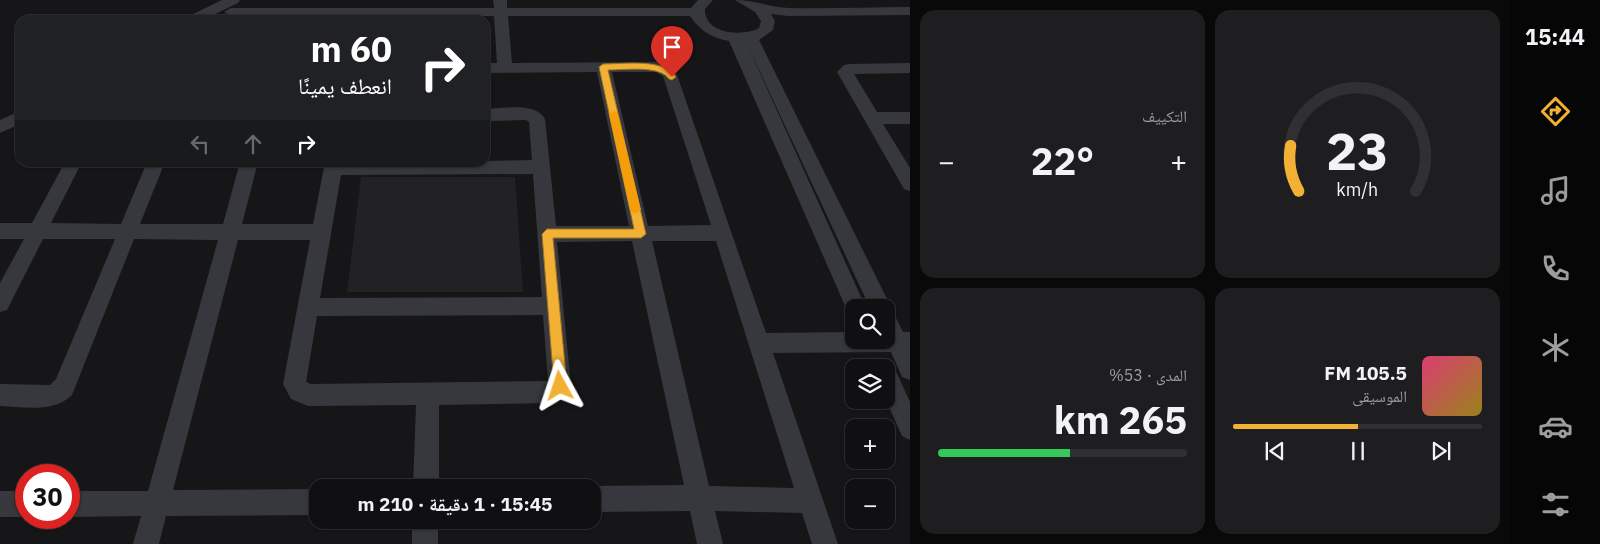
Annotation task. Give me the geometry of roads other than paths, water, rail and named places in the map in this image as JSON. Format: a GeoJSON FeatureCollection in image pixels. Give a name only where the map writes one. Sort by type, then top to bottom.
{"type":"FeatureCollection","features":[{"type":"Feature","properties":{"kind":"street"},"geometry":{"type":"LineString","coordinates":[[206,15],[256,0]]}},
{"type":"Feature","properties":{"kind":"street"},"geometry":{"type":"LineString","coordinates":[[698,17],[700,4],[706,0]]}},
{"type":"Feature","properties":{"kind":"street"},"geometry":{"type":"LineString","coordinates":[[742,0],[764,15],[910,21]]}},
{"type":"Feature","properties":{"kind":"street"},"geometry":{"type":"LineString","coordinates":[[221,15],[232,6],[698,17],[711,31],[743,38],[762,34],[768,26],[764,15]]}},
{"type":"Feature","properties":{"kind":"street"},"geometry":{"type":"LineString","coordinates":[[490,19],[501,11]]}},
{"type":"Feature","properties":{"kind":"street"},"geometry":{"type":"LineString","coordinates":[[501,11],[505,68]]}},
{"type":"Feature","properties":{"kind":"street"},"geometry":{"type":"LineString","coordinates":[[764,15],[788,12],[910,11]]}},
{"type":"Feature","properties":{"kind":"street"},"geometry":{"type":"LineString","coordinates":[[743,38],[852,299]]}},
{"type":"Feature","properties":{"kind":"street"},"geometry":{"type":"LineString","coordinates":[[743,38],[876,299]]}},
{"type":"Feature","properties":{"kind":"street"},"geometry":{"type":"LineString","coordinates":[[603,67],[710,544]]}},
{"type":"Feature","properties":{"kind":"street"},"geometry":{"type":"LineString","coordinates":[[490,68],[659,67],[670,73],[826,544]]}},
{"type":"Feature","properties":{"kind":"street"},"geometry":{"type":"LineString","coordinates":[[910,68],[846,70],[845,74],[910,184]]}},
{"type":"Feature","properties":{"kind":"street"},"geometry":{"type":"LineString","coordinates":[[0,115],[15,108]]}},
{"type":"Feature","properties":{"kind":"street"},"geometry":{"type":"LineString","coordinates":[[334,167],[294,384],[297,390],[303,394],[312,394],[549,392],[558,390],[560,386],[537,119],[529,114],[490,115]]}},
{"type":"Feature","properties":{"kind":"street"},"geometry":{"type":"LineString","coordinates":[[870,118],[910,118]]}},
{"type":"Feature","properties":{"kind":"street"},"geometry":{"type":"LineString","coordinates":[[0,127],[15,120]]}},
{"type":"Feature","properties":{"kind":"street"},"geometry":{"type":"LineString","coordinates":[[0,303],[71,167]]}},
{"type":"Feature","properties":{"kind":"street"},"geometry":{"type":"LineString","coordinates":[[0,395],[50,396],[64,386],[154,167]]}},
{"type":"Feature","properties":{"kind":"street"},"geometry":{"type":"LineString","coordinates":[[146,544],[248,167]]}},
{"type":"Feature","properties":{"kind":"street"},"geometry":{"type":"LineString","coordinates":[[490,167],[541,167]]}},
{"type":"Feature","properties":{"kind":"street"},"geometry":{"type":"LineString","coordinates":[[0,231],[322,232]]}},
{"type":"Feature","properties":{"kind":"street"},"geometry":{"type":"LineString","coordinates":[[547,234],[723,233]]}},
{"type":"Feature","properties":{"kind":"street"},"geometry":{"type":"LineString","coordinates":[[309,307],[553,306]]}},
{"type":"Feature","properties":{"kind":"street"},"geometry":{"type":"LineString","coordinates":[[895,330],[904,342],[910,369]]}},
{"type":"Feature","properties":{"kind":"street"},"geometry":{"type":"LineString","coordinates":[[759,343],[845,341]]}},
{"type":"Feature","properties":{"kind":"street"},"geometry":{"type":"LineString","coordinates":[[426,479],[428,392]]}},
{"type":"Feature","properties":{"kind":"street"},"geometry":{"type":"LineString","coordinates":[[895,395],[910,428]]}},
{"type":"Feature","properties":{"kind":"street"},"geometry":{"type":"LineString","coordinates":[[601,499],[700,498],[811,501]]}},
{"type":"Feature","properties":{"kind":"street"},"geometry":{"type":"LineString","coordinates":[[80,504],[309,502]]}},
{"type":"Feature","properties":{"kind":"street"},"geometry":{"type":"LineString","coordinates":[[0,504],[15,504]]}},
{"type":"Feature","properties":{"kind":"street"},"geometry":{"type":"LineString","coordinates":[[424,544],[425,529]]}}]}
